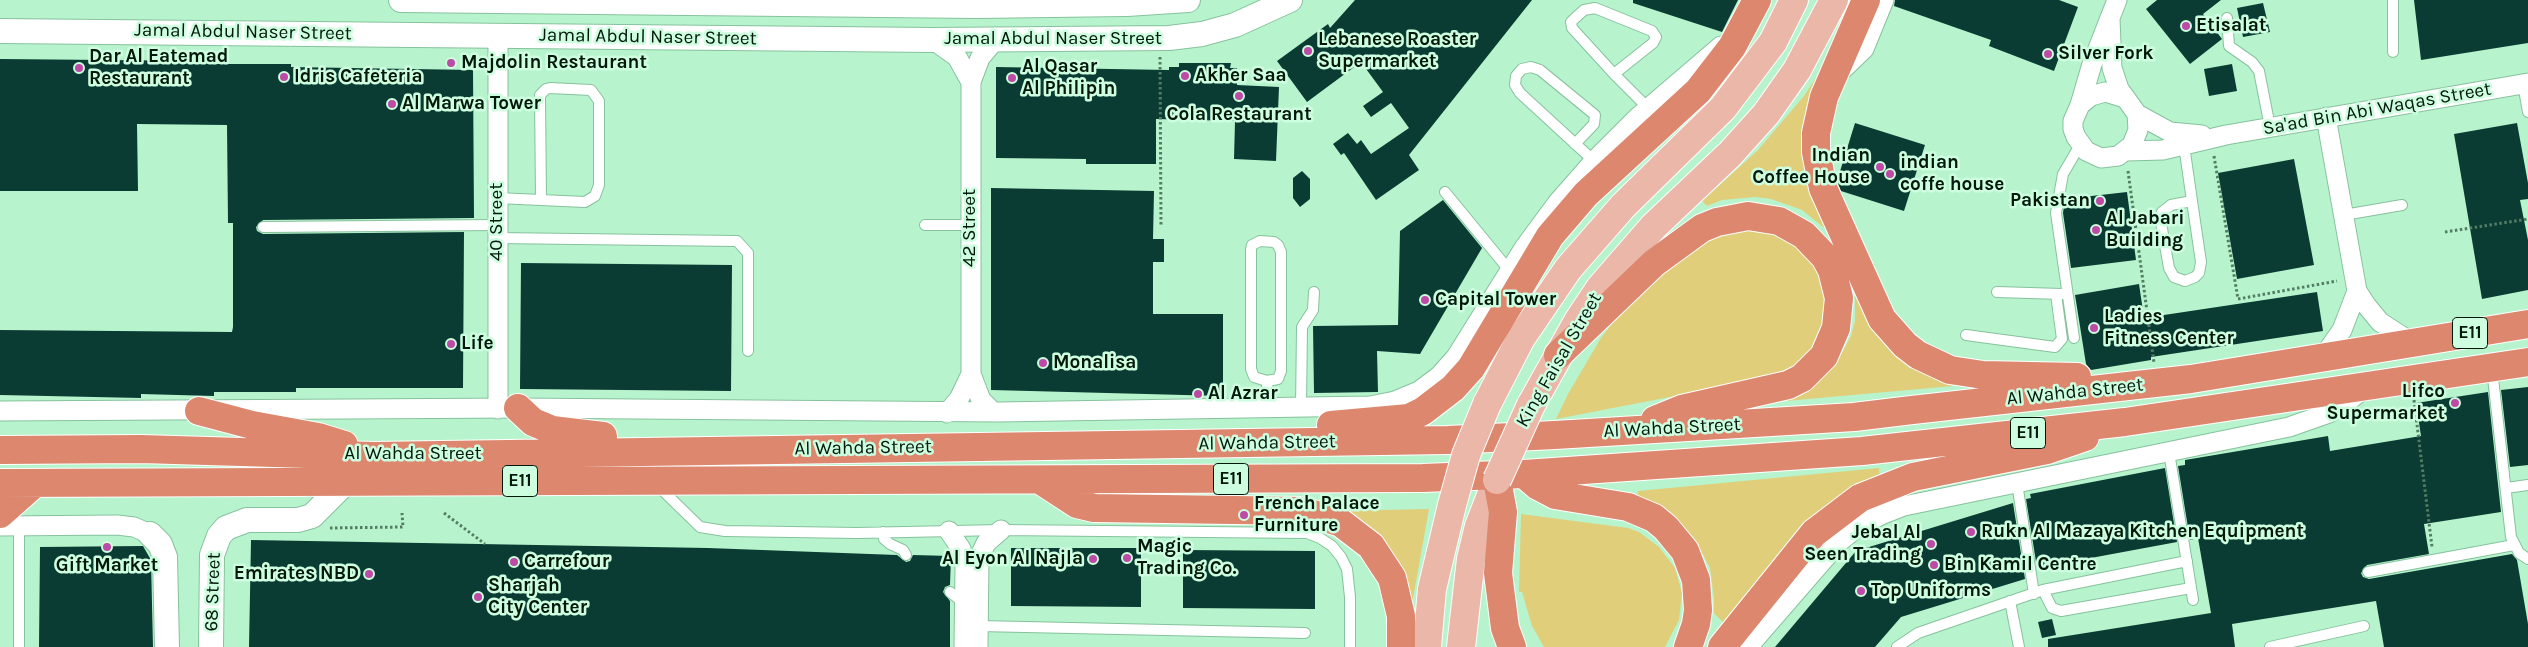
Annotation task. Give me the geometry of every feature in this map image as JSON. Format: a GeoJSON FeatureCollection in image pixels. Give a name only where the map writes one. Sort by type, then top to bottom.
{"type":"FeatureCollection","features":[{"type":"Feature","properties":{"kind":"highway"},"geometry":{"type":"LineString","coordinates":[[1866,0],[1824,97],[1816,133],[1818,171],[1823,188],[1874,304],[1888,326],[1905,345],[1934,364],[1966,374],[2191,378]]}},
{"type":"Feature","properties":{"kind":"highway"},"geometry":{"type":"LineString","coordinates":[[1251,443],[1260,436],[1281,429],[1409,418],[1439,400],[1471,368],[1535,259],[1567,215],[1605,175],[1698,91],[1721,62],[1751,12]]}},
{"type":"Feature","properties":{"kind":"highway"},"geometry":{"type":"LineString","coordinates":[[1558,355],[1654,263],[1689,237],[1717,222],[1748,216],[1778,221],[1804,235],[1815,245],[1832,270],[1839,298],[1839,313],[1831,343],[1814,368],[1788,386],[1682,409],[1630,430]]}},
{"type":"Feature","properties":{"kind":"highway","name":"Al Wahda Street"},"geometry":{"type":"LineString","coordinates":[[0,450],[141,449],[374,456],[650,450],[1448,440],[1854,417],[2191,378],[2528,324]]}},
{"type":"Feature","properties":{"kind":"highway","name":"Al Wahda Street"},"geometry":{"type":"LineString","coordinates":[[0,483],[1423,478],[1524,474],[1862,452],[2125,422],[2364,388],[2528,362]]}},
{"type":"Feature","properties":{"kind":"highway"},"geometry":{"type":"LineString","coordinates":[[508,409],[552,430],[595,434],[650,450]]}},
{"type":"Feature","properties":{"kind":"highway"},"geometry":{"type":"LineString","coordinates":[[199,411],[243,423],[318,437],[374,456]]}},
{"type":"Feature","properties":{"kind":"highway"},"geometry":{"type":"LineString","coordinates":[[1722,647],[1814,533],[1860,498],[1913,477],[2047,450],[2125,422]]}},
{"type":"Feature","properties":{"kind":"highway"},"geometry":{"type":"LineString","coordinates":[[1524,474],[1538,486],[1555,495],[1614,503],[1642,512],[1654,518],[1671,533],[1685,551],[1696,580],[1698,610],[1696,624],[1688,647]]}},
{"type":"Feature","properties":{"kind":"highway"},"geometry":{"type":"LineString","coordinates":[[1040,480],[1077,504],[1094,508],[1304,511],[1341,523],[1371,546],[1392,578],[1401,616],[1401,647]]}},
{"type":"Feature","properties":{"kind":"highway"},"geometry":{"type":"LineString","coordinates":[[1497,480],[1502,512],[1498,574],[1502,614],[1512,647]]}},
{"type":"Feature","properties":{"kind":"highway"},"geometry":{"type":"LineString","coordinates":[[10,520],[35,483]]}},
{"type":"Feature","properties":{"kind":"main road","name":"King Faisal Street"},"geometry":{"type":"LineString","coordinates":[[1427,647],[1432,589],[1466,455],[1487,404],[1521,338],[1568,269],[1623,206],[1723,108],[1768,50],[1794,0]]}},
{"type":"Feature","properties":{"kind":"main road","name":"King Faisal Street"},"geometry":{"type":"LineString","coordinates":[[1461,647],[1471,559],[1479,526],[1497,480],[1558,355],[1600,288],[1625,256],[1730,154],[1766,114],[1797,70],[1834,0]]}},
{"type":"Feature","properties":{"kind":"street","name":"Jamal Abdul Naser Street"},"geometry":{"type":"LineString","coordinates":[[401,0],[976,6],[1188,0]]}},
{"type":"Feature","properties":{"kind":"street","name":"Jamal Abdul Naser Street"},"geometry":{"type":"LineString","coordinates":[[0,31],[934,40],[1159,38],[1202,34],[1235,25],[1266,13],[1290,0]]}},
{"type":"Feature","properties":{"kind":"street"},"geometry":{"type":"LineString","coordinates":[[1832,80],[1864,49],[1884,0]]}},
{"type":"Feature","properties":{"kind":"street"},"geometry":{"type":"LineString","coordinates":[[2110,19],[2112,68],[2124,98],[2137,114],[2138,122],[2136,138],[2126,151],[2118,156],[2102,158],[2093,156],[2080,145],[2073,129],[2076,112],[2080,105],[2092,64],[2117,0]]}},
{"type":"Feature","properties":{"kind":"street"},"geometry":{"type":"LineString","coordinates":[[698,37],[705,30],[715,26],[791,23],[798,14],[794,4]]}},
{"type":"Feature","properties":{"kind":"street"},"geometry":{"type":"LineString","coordinates":[[901,39],[895,34],[894,27],[898,20],[965,17],[976,6]]}},
{"type":"Feature","properties":{"kind":"street"},"geometry":{"type":"LineString","coordinates":[[0,411],[508,409],[992,412],[1370,406],[1395,401],[1419,391],[1439,376],[1456,357],[1509,270],[1558,202],[1594,161],[1751,12]]}},
{"type":"Feature","properties":{"kind":"street","name":"40 Street"},"geometry":{"type":"LineString","coordinates":[[498,35],[496,231],[508,409]]}},
{"type":"Feature","properties":{"kind":"street","name":"42 Street"},"geometry":{"type":"LineString","coordinates":[[992,412],[981,400],[971,374],[971,82],[980,58],[996,39]]}},
{"type":"Feature","properties":{"kind":"street","name":"42 Street"},"geometry":{"type":"LineString","coordinates":[[934,40],[957,56],[971,82]]}},
{"type":"Feature","properties":{"kind":"street","name":"Sa'ad Bin Abi Waqas Street"},"geometry":{"type":"LineString","coordinates":[[2126,151],[2151,151],[2270,127],[2526,83]]}},
{"type":"Feature","properties":{"kind":"street"},"geometry":{"type":"LineString","coordinates":[[2080,105],[2091,96],[2104,92],[2124,98]]}},
{"type":"Feature","properties":{"kind":"street","name":"Sa'ad Bin Abi Waqas Street"},"geometry":{"type":"LineString","coordinates":[[2137,114],[2170,132],[2219,137]]}},
{"type":"Feature","properties":{"kind":"street"},"geometry":{"type":"LineString","coordinates":[[2326,117],[2356,284],[2376,318],[2411,342]]}},
{"type":"Feature","properties":{"kind":"street"},"geometry":{"type":"LineString","coordinates":[[2323,357],[2342,330],[2356,284]]}},
{"type":"Feature","properties":{"kind":"street","name":"42 Street"},"geometry":{"type":"LineString","coordinates":[[947,412],[959,399],[971,374]]}},
{"type":"Feature","properties":{"kind":"street"},"geometry":{"type":"LineString","coordinates":[[1748,647],[1822,559],[1859,526],[1904,506],[2169,452],[2309,421],[2347,402],[2364,388]]}},
{"type":"Feature","properties":{"kind":"street","name":"68 Street"},"geometry":{"type":"LineString","coordinates":[[211,647],[212,555],[219,536],[226,528],[247,520],[298,520],[312,516],[346,482]]}},
{"type":"Feature","properties":{"kind":"street"},"geometry":{"type":"LineString","coordinates":[[0,526],[10,520],[117,525],[134,527],[150,534],[160,544],[165,557],[168,647]]}},
{"type":"Feature","properties":{"kind":"street"},"geometry":{"type":"LineString","coordinates":[[949,530],[958,541],[963,557],[957,598],[964,647]]}},
{"type":"Feature","properties":{"kind":"street"},"geometry":{"type":"LineString","coordinates":[[978,647],[979,558],[986,543],[1000,530]]}},
{"type":"Feature","properties":{"kind":"lane"},"geometry":{"type":"LineString","coordinates":[[2392,52],[2393,0]]}},
{"type":"Feature","properties":{"kind":"lane"},"geometry":{"type":"LineString","coordinates":[[1614,74],[1656,41],[1655,34],[1602,10],[1595,8],[1584,10],[1571,22],[1572,28],[1614,74],[1649,108]]}},
{"type":"Feature","properties":{"kind":"lane"},"geometry":{"type":"LineString","coordinates":[[2227,18],[2229,46],[2234,52],[2252,62],[2259,71],[2270,127]]}},
{"type":"Feature","properties":{"kind":"lane"},"geometry":{"type":"LineString","coordinates":[[1575,144],[1596,122],[1596,115],[1540,70],[1531,66],[1522,69],[1516,76],[1515,85],[1520,94],[1575,144],[1594,161]]}},
{"type":"Feature","properties":{"kind":"lane"},"geometry":{"type":"LineString","coordinates":[[2526,83],[2528,112]]}},
{"type":"Feature","properties":{"kind":"lane"},"geometry":{"type":"LineString","coordinates":[[497,198],[586,202],[595,196],[598,191],[599,101],[591,90],[550,88],[540,95],[542,200]]}},
{"type":"Feature","properties":{"kind":"lane"},"geometry":{"type":"LineString","coordinates":[[2074,338],[2056,213],[2057,197],[2063,174],[2080,145]]}},
{"type":"Feature","properties":{"kind":"lane"},"geometry":{"type":"LineString","coordinates":[[2184,145],[2192,201],[2201,268],[2195,277],[2185,281],[2171,273],[2160,217],[2162,212],[2170,205],[2192,201]]}},
{"type":"Feature","properties":{"kind":"lane"},"geometry":{"type":"LineString","coordinates":[[1446,192],[1509,270]]}},
{"type":"Feature","properties":{"kind":"lane"},"geometry":{"type":"LineString","coordinates":[[2344,215],[2402,205]]}},
{"type":"Feature","properties":{"kind":"lane"},"geometry":{"type":"LineString","coordinates":[[926,225],[970,225]]}},
{"type":"Feature","properties":{"kind":"lane"},"geometry":{"type":"LineString","coordinates":[[263,227],[496,231],[737,241],[748,253],[748,351]]}},
{"type":"Feature","properties":{"kind":"lane"},"geometry":{"type":"LineString","coordinates":[[1260,241],[1274,242],[1278,245],[1281,252],[1281,371],[1278,378],[1267,381],[1254,377],[1251,369],[1251,249],[1252,245],[1260,241]]}},
{"type":"Feature","properties":{"kind":"lane"},"geometry":{"type":"LineString","coordinates":[[1301,407],[1302,327],[1313,310],[1314,292]]}},
{"type":"Feature","properties":{"kind":"lane"},"geometry":{"type":"LineString","coordinates":[[1997,292],[2068,294]]}},
{"type":"Feature","properties":{"kind":"lane"},"geometry":{"type":"LineString","coordinates":[[1966,335],[2055,347],[2062,338],[2056,294]]}},
{"type":"Feature","properties":{"kind":"lane"},"geometry":{"type":"LineString","coordinates":[[2492,368],[2514,545],[2528,560]]}},
{"type":"Feature","properties":{"kind":"lane"},"geometry":{"type":"LineString","coordinates":[[1267,381],[1268,407]]}},
{"type":"Feature","properties":{"kind":"lane"},"geometry":{"type":"LineString","coordinates":[[2169,452],[2193,600]]}},
{"type":"Feature","properties":{"kind":"lane"},"geometry":{"type":"LineString","coordinates":[[653,481],[700,527],[726,531],[883,532],[1000,530],[1307,533],[1320,538],[1332,546],[1347,570],[1350,597],[1350,647]]}},
{"type":"Feature","properties":{"kind":"lane"},"geometry":{"type":"LineString","coordinates":[[2018,483],[2038,592],[2052,608],[2061,611],[2191,588]]}},
{"type":"Feature","properties":{"kind":"lane"},"geometry":{"type":"LineString","coordinates":[[2506,488],[2528,485]]}},
{"type":"Feature","properties":{"kind":"lane"},"geometry":{"type":"LineString","coordinates":[[10,520],[19,647]]}},
{"type":"Feature","properties":{"kind":"lane"},"geometry":{"type":"LineString","coordinates":[[883,532],[884,539],[903,550],[906,555]]}},
{"type":"Feature","properties":{"kind":"lane"},"geometry":{"type":"LineString","coordinates":[[2368,572],[2514,545]]}},
{"type":"Feature","properties":{"kind":"lane"},"geometry":{"type":"LineString","coordinates":[[1897,647],[1918,633],[2038,592],[2187,561]]}},
{"type":"Feature","properties":{"kind":"lane"},"geometry":{"type":"LineString","coordinates":[[2010,601],[2019,647]]}},
{"type":"Feature","properties":{"kind":"lane"},"geometry":{"type":"LineString","coordinates":[[978,626],[1305,633]]}},
{"type":"Feature","properties":{"kind":"lane"},"geometry":{"type":"LineString","coordinates":[[2270,647],[2364,626]]}},
{"type":"Feature","properties":{"kind":"path"},"geometry":{"type":"LineString","coordinates":[[1159,38],[1161,226]]}},
{"type":"Feature","properties":{"kind":"path"},"geometry":{"type":"LineString","coordinates":[[2219,137],[2238,299],[2356,284]]}},
{"type":"Feature","properties":{"kind":"path"},"geometry":{"type":"LineString","coordinates":[[2126,151],[2156,378]]}},
{"type":"Feature","properties":{"kind":"path"},"geometry":{"type":"LineString","coordinates":[[2445,232],[2528,219]]}},
{"type":"Feature","properties":{"kind":"path"},"geometry":{"type":"LineString","coordinates":[[2412,380],[2434,560]]}},
{"type":"Feature","properties":{"kind":"path"},"geometry":{"type":"LineString","coordinates":[[444,512],[484,544]]}},
{"type":"Feature","properties":{"kind":"shaded area"},"geometry":{"type":"Polygon","coordinates":[[[1823,67],[1812,122],[1860,283],[1954,376],[1953,386],[1786,401],[1814,386],[1836,364],[1851,336],[1855,321],[1855,289],[1828,231],[1802,210],[1771,199],[1755,197],[1722,200],[1707,206],[1702,201],[1758,150],[1804,96],[1823,67]]]}},
{"type":"Feature","properties":{"kind":"shaded area"},"geometry":{"type":"Polygon","coordinates":[[[1771,227],[1814,257],[1829,302],[1818,341],[1801,363],[1789,370],[1763,379],[1556,419],[1568,394],[1601,338],[1617,317],[1655,277],[1720,230],[1771,227]]]}},
{"type":"Feature","properties":{"kind":"shaded area"},"geometry":{"type":"Polygon","coordinates":[[[1879,468],[1880,479],[1727,626],[1714,613],[1710,568],[1695,539],[1674,517],[1637,499],[1638,491],[1879,468]]]}},
{"type":"Feature","properties":{"kind":"shaded area"},"geometry":{"type":"Polygon","coordinates":[[[1429,509],[1412,604],[1331,511],[1429,509]]]}},
{"type":"Feature","properties":{"kind":"shaded area"},"geometry":{"type":"Polygon","coordinates":[[[1521,514],[1628,528],[1639,532],[1659,547],[1675,568],[1682,593],[1679,620],[1665,647],[1544,647],[1532,626],[1522,592],[1519,592],[1521,514]]]}},
{"type":"Feature","properties":{"kind":"building"},"geometry":{"type":"Polygon","coordinates":[[[1355,0],[1532,0],[1409,155],[1419,170],[1376,200],[1344,153],[1341,155],[1333,144],[1348,133],[1357,144],[1361,140],[1371,154],[1409,128],[1391,103],[1371,117],[1363,106],[1383,92],[1361,62],[1307,102],[1277,61],[1328,24],[1330,28],[1355,0]]]}},
{"type":"Feature","properties":{"kind":"building"},"geometry":{"type":"Polygon","coordinates":[[[1633,0],[1738,0],[1722,32],[1633,3],[1633,0]]]}},
{"type":"Feature","properties":{"kind":"building"},"geometry":{"type":"Polygon","coordinates":[[[1895,0],[2059,0],[2078,7],[2054,71],[1989,46],[1991,40],[1894,6],[1895,0]]]}},
{"type":"Feature","properties":{"kind":"building","name":"Etisalat"},"geometry":{"type":"Polygon","coordinates":[[[2157,0],[2221,0],[2203,14],[2222,39],[2190,64],[2146,9],[2157,0]]]}},
{"type":"Feature","properties":{"kind":"building"},"geometry":{"type":"Polygon","coordinates":[[[2414,0],[2528,0],[2528,43],[2421,60],[2414,0]]]}},
{"type":"Feature","properties":{"kind":"building"},"geometry":{"type":"Polygon","coordinates":[[[2263,3],[2270,32],[2243,37],[2237,8],[2263,3]]]}},
{"type":"Feature","properties":{"kind":"building"},"geometry":{"type":"Polygon","coordinates":[[[0,59],[212,61],[212,64],[291,64],[291,67],[473,70],[474,218],[263,220],[256,227],[257,231],[263,234],[464,232],[463,388],[296,388],[296,392],[214,392],[214,396],[141,394],[141,398],[0,395],[0,330],[232,332],[233,223],[228,223],[227,125],[137,124],[138,191],[0,191],[0,59]]]}},
{"type":"Feature","properties":{"kind":"building"},"geometry":{"type":"Polygon","coordinates":[[[1179,63],[1231,63],[1230,68],[1237,68],[1237,85],[1279,87],[1276,161],[1234,159],[1235,121],[1156,119],[1156,164],[1086,164],[1086,159],[996,158],[996,67],[1169,70],[1169,67],[1179,67],[1179,63]]]}},
{"type":"Feature","properties":{"kind":"building"},"geometry":{"type":"Polygon","coordinates":[[[2232,64],[2237,91],[2209,96],[2204,69],[2232,64]]]}},
{"type":"Feature","properties":{"kind":"building","name":"Indian Coffee House"},"geometry":{"type":"Polygon","coordinates":[[[1855,123],[1925,145],[1904,211],[1841,191],[1837,181],[1855,123]]]}},
{"type":"Feature","properties":{"kind":"building"},"geometry":{"type":"Polygon","coordinates":[[[2517,123],[2528,183],[2528,199],[2520,200],[2528,240],[2528,290],[2482,299],[2454,134],[2517,123]]]}},
{"type":"Feature","properties":{"kind":"building"},"geometry":{"type":"Polygon","coordinates":[[[2294,159],[2314,265],[2237,279],[2218,173],[2294,159]]]}},
{"type":"Feature","properties":{"kind":"building"},"geometry":{"type":"Polygon","coordinates":[[[1302,171],[1310,179],[1310,199],[1300,207],[1293,198],[1293,178],[1302,171]]]}},
{"type":"Feature","properties":{"kind":"building"},"geometry":{"type":"Polygon","coordinates":[[[991,188],[1154,191],[1153,239],[1164,239],[1164,262],[1153,262],[1153,314],[1223,314],[1223,396],[991,390],[991,188]]]}},
{"type":"Feature","properties":{"kind":"building","name":"Al Jabari Building"},"geometry":{"type":"Polygon","coordinates":[[[2127,192],[2136,260],[2071,268],[2063,213],[2065,199],[2127,192]]]}},
{"type":"Feature","properties":{"kind":"building","name":"Capital Tower"},"geometry":{"type":"Polygon","coordinates":[[[1443,200],[1482,248],[1420,354],[1377,351],[1378,392],[1314,393],[1313,326],[1398,325],[1400,231],[1443,200]]]}},
{"type":"Feature","properties":{"kind":"building"},"geometry":{"type":"Polygon","coordinates":[[[521,263],[732,265],[731,391],[520,389],[521,263]]]}},
{"type":"Feature","properties":{"kind":"building"},"geometry":{"type":"Polygon","coordinates":[[[2139,284],[2144,318],[2317,292],[2323,331],[2151,357],[2151,360],[2091,370],[2086,364],[2075,295],[2139,284]]]}},
{"type":"Feature","properties":{"kind":"building"},"geometry":{"type":"Polygon","coordinates":[[[2528,387],[2528,465],[2510,467],[2501,390],[2528,387]]]}},
{"type":"Feature","properties":{"kind":"building"},"geometry":{"type":"Polygon","coordinates":[[[2488,392],[2501,512],[2424,524],[2429,554],[2367,565],[2361,573],[2363,577],[2369,579],[2512,554],[2517,560],[2528,624],[2528,647],[2384,647],[2376,601],[2232,624],[2235,647],[2048,647],[2048,639],[2211,613],[2198,538],[2190,540],[2178,466],[2185,465],[2185,460],[2328,436],[2330,451],[2421,436],[2416,403],[2488,392]]]}},
{"type":"Feature","properties":{"kind":"building"},"geometry":{"type":"Polygon","coordinates":[[[2165,468],[2177,542],[2037,568],[2026,499],[2031,498],[2030,494],[2165,468]]]}},
{"type":"Feature","properties":{"kind":"building","name":"Bin Kamil Centre"},"geometry":{"type":"Polygon","coordinates":[[[2013,503],[2025,579],[1901,617],[1875,647],[1775,647],[1856,551],[2013,503]]]}},
{"type":"Feature","properties":{"kind":"building","name":"Sharjah City Center"},"geometry":{"type":"Polygon","coordinates":[[[251,540],[708,548],[897,555],[906,562],[910,561],[913,555],[951,556],[950,585],[945,587],[943,592],[950,601],[950,647],[249,647],[251,540]]]}},
{"type":"Feature","properties":{"kind":"building"},"geometry":{"type":"Polygon","coordinates":[[[143,546],[151,560],[153,647],[39,647],[40,547],[143,546]]]}},
{"type":"Feature","properties":{"kind":"building"},"geometry":{"type":"Polygon","coordinates":[[[1011,548],[1141,548],[1141,607],[1011,606],[1011,548]]]}},
{"type":"Feature","properties":{"kind":"building"},"geometry":{"type":"Polygon","coordinates":[[[1183,550],[1315,551],[1315,609],[1183,608],[1183,550]]]}},
{"type":"Feature","properties":{"kind":"building"},"geometry":{"type":"Polygon","coordinates":[[[2052,619],[2056,635],[2042,638],[2038,622],[2052,619]]]}},
{"type":"Feature","properties":{"kind":"place","name":"Etisalat"},"geometry":{"type":"Point","coordinates":[2186,26]}},
{"type":"Feature","properties":{"kind":"place","name":"Lebanese Roaster Supermarket"},"geometry":{"type":"Point","coordinates":[1308,51]}},
{"type":"Feature","properties":{"kind":"place","name":"Silver Fork"},"geometry":{"type":"Point","coordinates":[2048,54]}},
{"type":"Feature","properties":{"kind":"place","name":"Majdolin Restaurant"},"geometry":{"type":"Point","coordinates":[451,63]}},
{"type":"Feature","properties":{"kind":"place","name":"Dar Al Eatemad Restaurant"},"geometry":{"type":"Point","coordinates":[79,68]}},
{"type":"Feature","properties":{"kind":"place","name":"Akher Saa"},"geometry":{"type":"Point","coordinates":[1185,76]}},
{"type":"Feature","properties":{"kind":"place","name":"Idris Cafeteria"},"geometry":{"type":"Point","coordinates":[284,77]}},
{"type":"Feature","properties":{"kind":"place","name":"Al Qasar Al Philipin"},"geometry":{"type":"Point","coordinates":[1012,78]}},
{"type":"Feature","properties":{"kind":"place","name":"Cola Restaurant"},"geometry":{"type":"Point","coordinates":[1239,96]}},
{"type":"Feature","properties":{"kind":"place","name":"Al Marwa Tower"},"geometry":{"type":"Point","coordinates":[392,104]}},
{"type":"Feature","properties":{"kind":"place","name":"Indian Coffee House"},"geometry":{"type":"Point","coordinates":[1880,167]}},
{"type":"Feature","properties":{"kind":"place","name":"indian coffe house"},"geometry":{"type":"Point","coordinates":[1890,174]}},
{"type":"Feature","properties":{"kind":"place","name":"Pakistan"},"geometry":{"type":"Point","coordinates":[2100,201]}},
{"type":"Feature","properties":{"kind":"place","name":"Al Jabari Building"},"geometry":{"type":"Point","coordinates":[2096,230]}},
{"type":"Feature","properties":{"kind":"place","name":"Capital Tower"},"geometry":{"type":"Point","coordinates":[1425,300]}},
{"type":"Feature","properties":{"kind":"place","name":"Ladies Fitness Center"},"geometry":{"type":"Point","coordinates":[2094,328]}},
{"type":"Feature","properties":{"kind":"place","name":"Life"},"geometry":{"type":"Point","coordinates":[451,344]}},
{"type":"Feature","properties":{"kind":"place","name":"Monalisa"},"geometry":{"type":"Point","coordinates":[1043,363]}},
{"type":"Feature","properties":{"kind":"place","name":"Al Azrar"},"geometry":{"type":"Point","coordinates":[1198,394]}},
{"type":"Feature","properties":{"kind":"place","name":"Lifco Supermarket"},"geometry":{"type":"Point","coordinates":[2455,403]}},
{"type":"Feature","properties":{"kind":"place","name":"French Palace Furniture"},"geometry":{"type":"Point","coordinates":[1244,515]}},
{"type":"Feature","properties":{"kind":"place","name":"Rukn Al Mazaya Kitchen Equipment"},"geometry":{"type":"Point","coordinates":[1971,532]}},
{"type":"Feature","properties":{"kind":"place","name":"Jebal Al Seen Trading"},"geometry":{"type":"Point","coordinates":[1931,544]}},
{"type":"Feature","properties":{"kind":"place","name":"Gift Market"},"geometry":{"type":"Point","coordinates":[107,547]}},
{"type":"Feature","properties":{"kind":"place","name":"Magic Trading Co."},"geometry":{"type":"Point","coordinates":[1127,558]}},
{"type":"Feature","properties":{"kind":"place","name":"Al Eyon Al Najla"},"geometry":{"type":"Point","coordinates":[1093,559]}},
{"type":"Feature","properties":{"kind":"place","name":"Carrefour"},"geometry":{"type":"Point","coordinates":[514,562]}},
{"type":"Feature","properties":{"kind":"place","name":"Bin Kamil Centre"},"geometry":{"type":"Point","coordinates":[1934,565]}},
{"type":"Feature","properties":{"kind":"place","name":"Emirates NBD"},"geometry":{"type":"Point","coordinates":[369,574]}},
{"type":"Feature","properties":{"kind":"place","name":"Top Uniforms"},"geometry":{"type":"Point","coordinates":[1861,591]}},
{"type":"Feature","properties":{"kind":"place","name":"Sharjah City Center"},"geometry":{"type":"Point","coordinates":[478,597]}}]}
